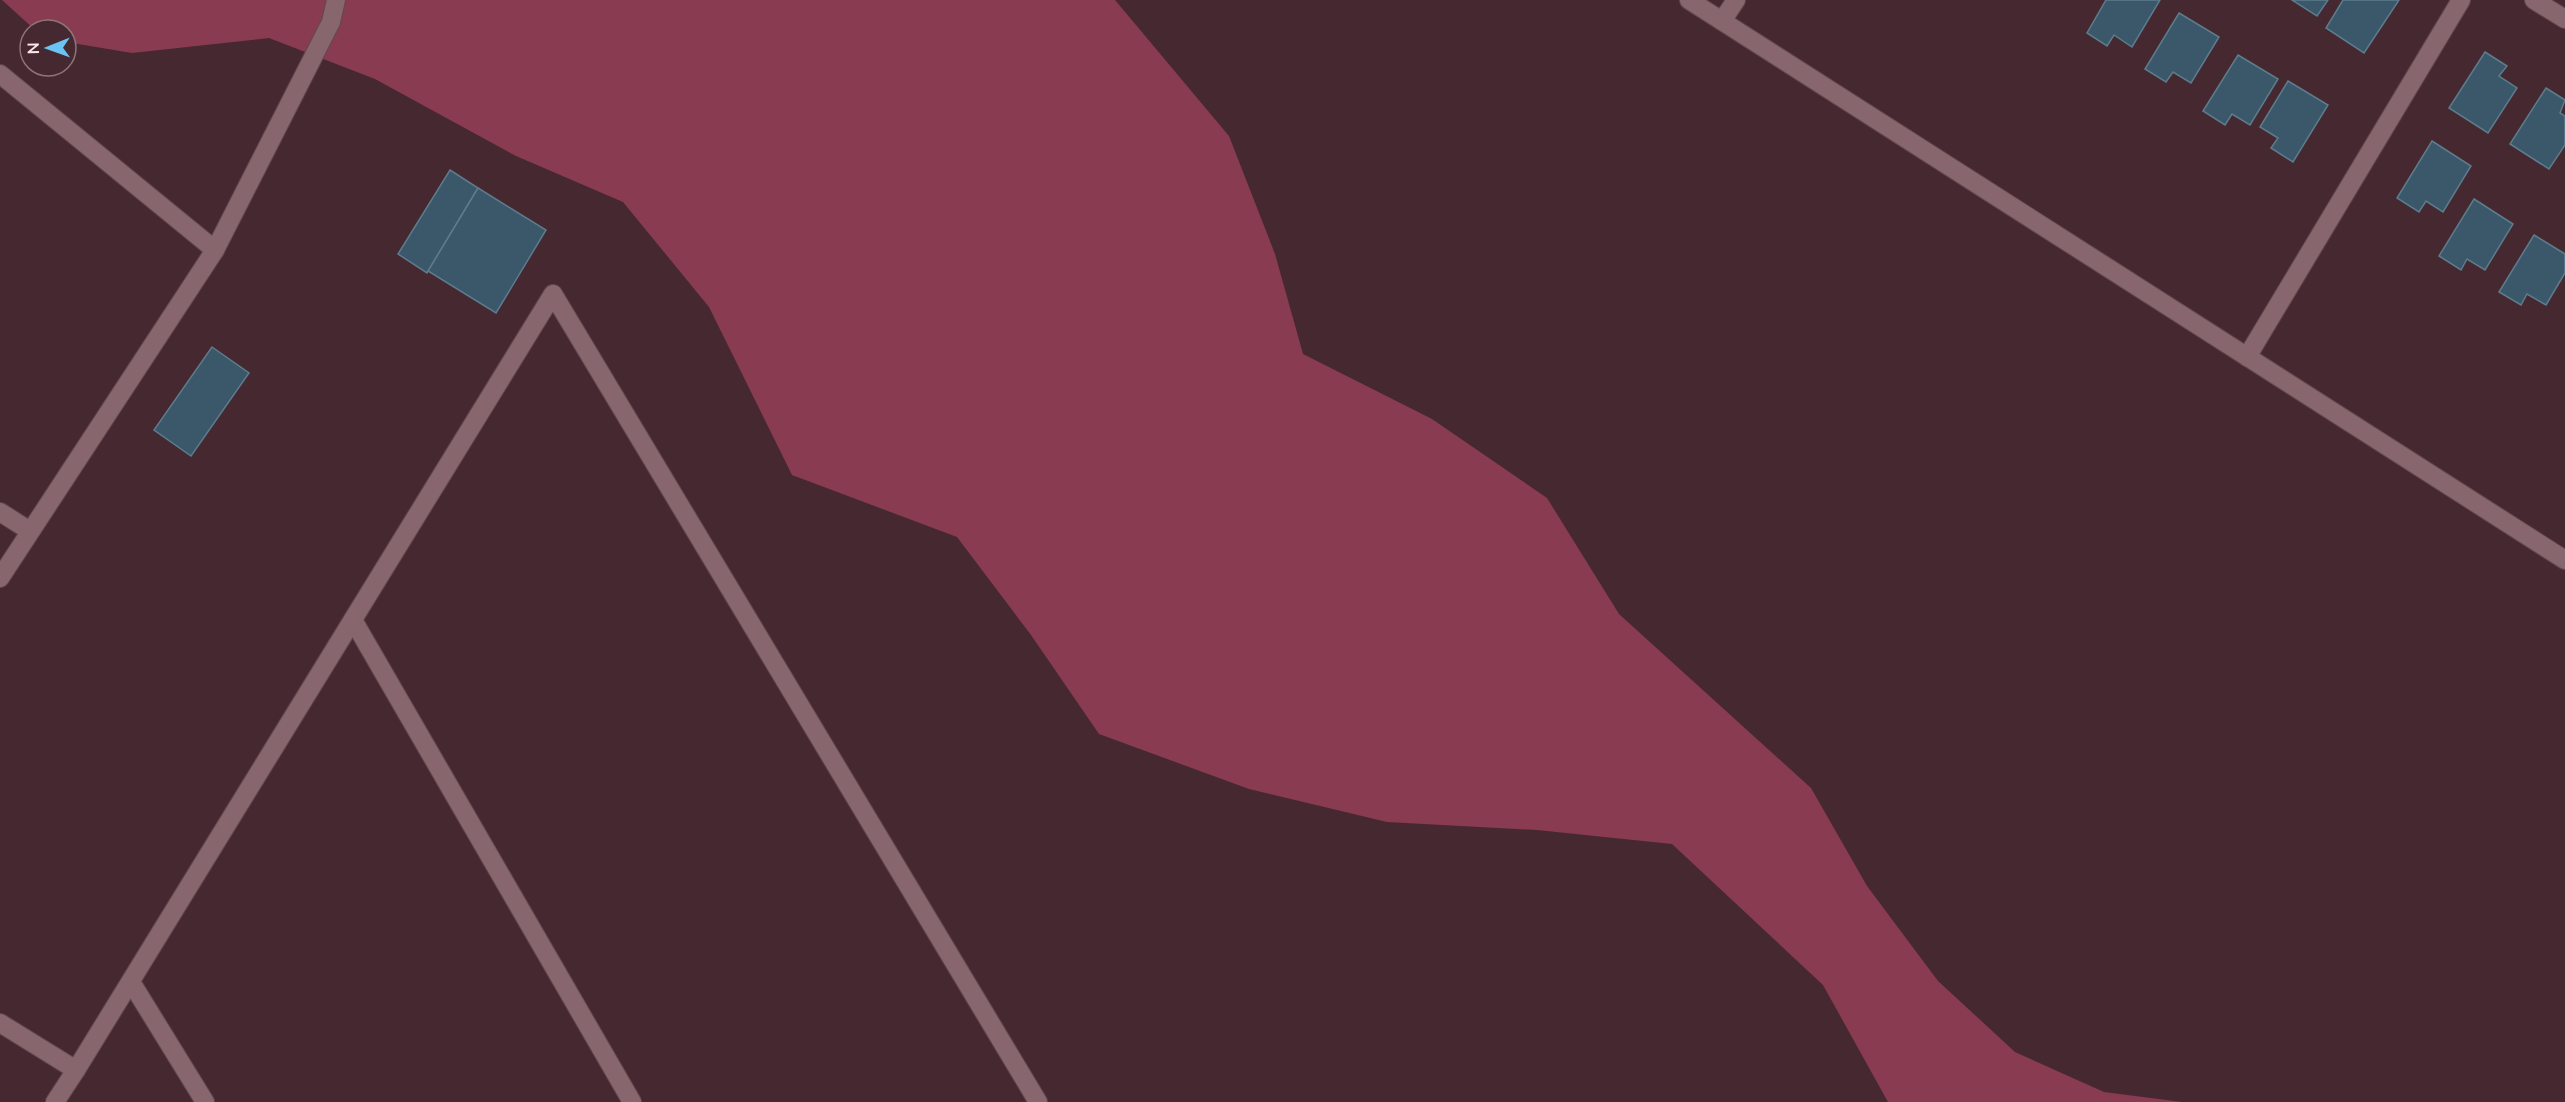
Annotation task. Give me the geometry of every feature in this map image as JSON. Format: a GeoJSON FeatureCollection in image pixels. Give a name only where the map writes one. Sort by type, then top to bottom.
{"type":"FeatureCollection","features":[{"type":"Feature","properties":{"kind":"street"},"geometry":{"type":"LineString","coordinates":[[0,578],[214,250],[330,22],[336,0]]}},
{"type":"Feature","properties":{"kind":"street"},"geometry":{"type":"LineString","coordinates":[[1689,0],[2565,560]]}},
{"type":"Feature","properties":{"kind":"street"},"geometry":{"type":"LineString","coordinates":[[1722,21],[1736,0]]}},
{"type":"Feature","properties":{"kind":"street"},"geometry":{"type":"LineString","coordinates":[[2247,357],[2461,0]]}},
{"type":"Feature","properties":{"kind":"street"},"geometry":{"type":"LineString","coordinates":[[2535,0],[2565,19]]}},
{"type":"Feature","properties":{"kind":"street"},"geometry":{"type":"LineString","coordinates":[[0,74],[214,250]]}},
{"type":"Feature","properties":{"kind":"street"},"geometry":{"type":"LineString","coordinates":[[55,1102],[553,294],[1038,1102]]}},
{"type":"Feature","properties":{"kind":"street"},"geometry":{"type":"LineString","coordinates":[[0,512],[30,531]]}},
{"type":"Feature","properties":{"kind":"street"},"geometry":{"type":"LineString","coordinates":[[353,620],[632,1102]]}},
{"type":"Feature","properties":{"kind":"street"},"geometry":{"type":"LineString","coordinates":[[131,981],[205,1102]]}},
{"type":"Feature","properties":{"kind":"street"},"geometry":{"type":"LineString","coordinates":[[0,1023],[76,1070]]}},
{"type":"Feature","properties":{"kind":"shaded area"},"geometry":{"type":"Polygon","coordinates":[[[2,0],[1115,0],[1229,136],[1275,254],[1303,354],[1432,419],[1547,498],[1619,614],[1811,788],[1867,886],[1938,981],[2015,1052],[2104,1092],[2182,1102],[1888,1102],[1823,985],[1672,844],[1537,830],[1387,822],[1249,789],[1099,734],[1031,635],[957,537],[792,475],[709,307],[623,202],[516,156],[375,79],[269,38],[132,53],[78,44],[78,18],[22,18],[2,0]]]}},
{"type":"Feature","properties":{"kind":"building"},"geometry":{"type":"Polygon","coordinates":[[[2106,0],[2160,0],[2132,47],[2114,35],[2107,46],[2087,33],[2106,0]]]}},
{"type":"Feature","properties":{"kind":"building"},"geometry":{"type":"Polygon","coordinates":[[[2292,0],[2328,0],[2317,16],[2292,0]]]}},
{"type":"Feature","properties":{"kind":"building"},"geometry":{"type":"Polygon","coordinates":[[[2343,0],[2399,0],[2364,53],[2326,28],[2343,0]]]}},
{"type":"Feature","properties":{"kind":"building"},"geometry":{"type":"Polygon","coordinates":[[[2179,13],[2219,37],[2191,83],[2173,72],[2166,82],[2145,69],[2179,13]]]}},
{"type":"Feature","properties":{"kind":"building"},"geometry":{"type":"Polygon","coordinates":[[[2485,52],[2507,66],[2499,76],[2517,88],[2488,133],[2449,108],[2485,52]]]}},
{"type":"Feature","properties":{"kind":"building"},"geometry":{"type":"Polygon","coordinates":[[[2238,55],[2278,79],[2250,125],[2232,114],[2225,125],[2203,111],[2238,55]]]}},
{"type":"Feature","properties":{"kind":"building"},"geometry":{"type":"Polygon","coordinates":[[[2288,81],[2328,105],[2293,162],[2271,148],[2278,138],[2260,127],[2288,81]]]}},
{"type":"Feature","properties":{"kind":"building"},"geometry":{"type":"Polygon","coordinates":[[[2546,88],[2565,100],[2560,113],[2565,116],[2565,145],[2549,169],[2510,144],[2546,88]]]}},
{"type":"Feature","properties":{"kind":"building"},"geometry":{"type":"Polygon","coordinates":[[[2432,141],[2471,166],[2443,212],[2426,201],[2419,212],[2397,198],[2432,141]]]}},
{"type":"Feature","properties":{"kind":"building"},"geometry":{"type":"Polygon","coordinates":[[[450,170],[478,188],[427,273],[398,254],[450,170]]]}},
{"type":"Feature","properties":{"kind":"building"},"geometry":{"type":"Polygon","coordinates":[[[478,188],[546,230],[496,313],[428,271],[478,188]]]}},
{"type":"Feature","properties":{"kind":"building"},"geometry":{"type":"Polygon","coordinates":[[[2474,199],[2513,224],[2485,270],[2467,259],[2461,270],[2439,256],[2474,199]]]}},
{"type":"Feature","properties":{"kind":"building"},"geometry":{"type":"Polygon","coordinates":[[[2534,235],[2565,254],[2565,273],[2546,305],[2527,294],[2521,305],[2499,292],[2534,235]]]}},
{"type":"Feature","properties":{"kind":"building"},"geometry":{"type":"Polygon","coordinates":[[[212,347],[249,373],[191,456],[154,430],[212,347]]]}}]}
